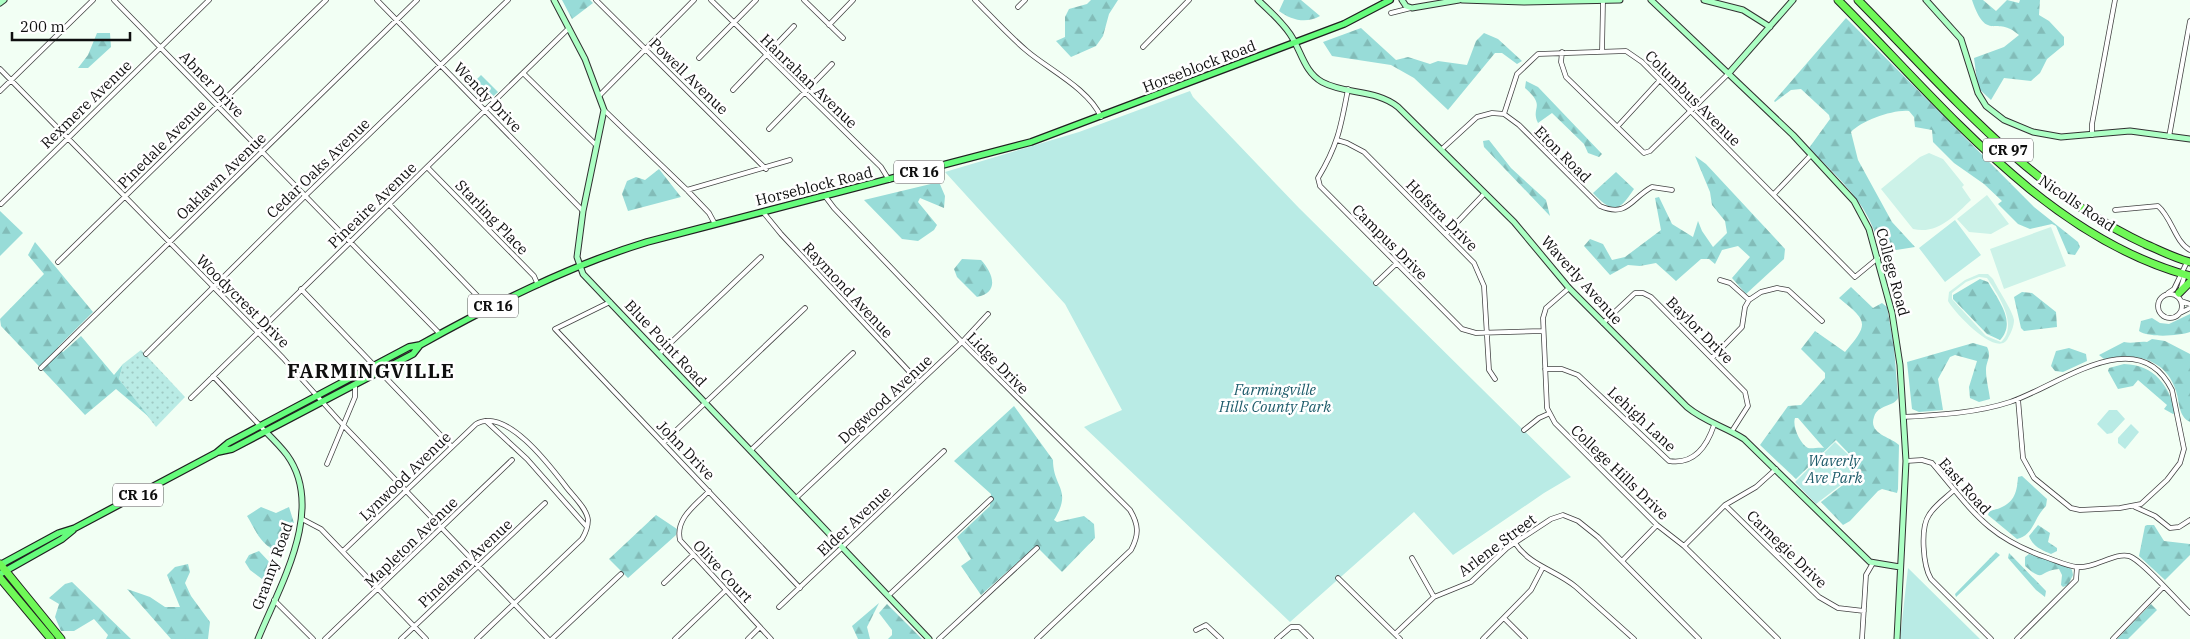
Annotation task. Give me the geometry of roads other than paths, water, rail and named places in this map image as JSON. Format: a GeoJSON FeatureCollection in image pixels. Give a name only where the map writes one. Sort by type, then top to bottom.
{"type":"FeatureCollection","features":[{"type":"Feature","properties":{"kind":"highway"},"geometry":{"type":"LineString","coordinates":[[1834,0],[1868,32]]}},
{"type":"Feature","properties":{"kind":"highway","name":"Nicolls Road"},"geometry":{"type":"LineString","coordinates":[[1838,0],[1991,155],[2046,202],[2106,240],[2185,275]]}},
{"type":"Feature","properties":{"kind":"highway","name":"Nicolls Road"},"geometry":{"type":"LineString","coordinates":[[1858,0],[2000,143],[2043,181],[2079,207],[2118,231],[2189,262]]}},
{"type":"Feature","properties":{"kind":"highway"},"geometry":{"type":"LineString","coordinates":[[2180,298],[2190,282]]}},
{"type":"Feature","properties":{"kind":"highway"},"geometry":{"type":"LineString","coordinates":[[1,567],[61,639]]}},
{"type":"Feature","properties":{"kind":"highway"},"geometry":{"type":"LineString","coordinates":[[0,578],[51,639]]}},
{"type":"Feature","properties":{"kind":"main road","name":"Horseblock Road"},"geometry":{"type":"LineString","coordinates":[[1,567],[59,533],[75,528],[216,453],[228,443],[409,347],[420,345],[489,308],[580,266],[631,246],[1015,147],[1101,117],[1296,42],[1362,15],[1390,0]]}},
{"type":"Feature","properties":{"kind":"main road","name":"Horseblock Road"},"geometry":{"type":"LineString","coordinates":[[216,453],[232,449],[325,402],[413,354],[420,345]]}},
{"type":"Feature","properties":{"kind":"street"},"geometry":{"type":"LineString","coordinates":[[0,4],[4,0]]}},
{"type":"Feature","properties":{"kind":"street"},"geometry":{"type":"LineString","coordinates":[[0,91],[93,0]]}},
{"type":"Feature","properties":{"kind":"street","name":"Abner Drive"},"geometry":{"type":"LineString","coordinates":[[114,0],[440,334]]}},
{"type":"Feature","properties":{"kind":"street","name":"Rexmere Avenue"},"geometry":{"type":"LineString","coordinates":[[1,204],[209,0]]}},
{"type":"Feature","properties":{"kind":"street","name":"Pinedale Avenue"},"geometry":{"type":"LineString","coordinates":[[58,262],[326,0]]}},
{"type":"Feature","properties":{"kind":"street","name":"Wendy Drive"},"geometry":{"type":"LineString","coordinates":[[377,0],[583,211]]}},
{"type":"Feature","properties":{"kind":"street","name":"Oaklawn Avenue"},"geometry":{"type":"LineString","coordinates":[[42,368],[417,0]]}},
{"type":"Feature","properties":{"kind":"street","name":"Cedar Oaks Avenue"},"geometry":{"type":"LineString","coordinates":[[146,354],[305,196],[508,0]]}},
{"type":"Feature","properties":{"kind":"street"},"geometry":{"type":"LineString","coordinates":[[554,0],[600,95],[604,110],[583,211],[577,257],[580,266]]}},
{"type":"Feature","properties":{"kind":"street","name":"Powell Avenue"},"geometry":{"type":"LineString","coordinates":[[596,0],[766,169]]}},
{"type":"Feature","properties":{"kind":"street"},"geometry":{"type":"LineString","coordinates":[[600,95],[694,0]]}},
{"type":"Feature","properties":{"kind":"street","name":"Hanrahan Avenue"},"geometry":{"type":"LineString","coordinates":[[711,0],[881,167],[889,180]]}},
{"type":"Feature","properties":{"kind":"street"},"geometry":{"type":"LineString","coordinates":[[699,58],[756,0]]}},
{"type":"Feature","properties":{"kind":"street"},"geometry":{"type":"LineString","coordinates":[[804,0],[842,38]]}},
{"type":"Feature","properties":{"kind":"street"},"geometry":{"type":"LineString","coordinates":[[829,24],[853,0]]}},
{"type":"Feature","properties":{"kind":"street"},"geometry":{"type":"LineString","coordinates":[[975,0],[1025,50],[1066,78],[1089,101],[1101,117]]}},
{"type":"Feature","properties":{"kind":"street"},"geometry":{"type":"LineString","coordinates":[[1018,7],[1025,0]]}},
{"type":"Feature","properties":{"kind":"street"},"geometry":{"type":"LineString","coordinates":[[1143,46],[1190,0]]}},
{"type":"Feature","properties":{"kind":"street","name":"Waverly Avenue"},"geometry":{"type":"LineString","coordinates":[[1258,0],[1281,22],[1296,42],[1307,67],[1314,76],[1323,82],[1390,100],[1442,149],[1522,232],[1569,288],[1687,407],[1714,425],[1732,431],[1776,469],[1873,563]]}},
{"type":"Feature","properties":{"kind":"street"},"geometry":{"type":"LineString","coordinates":[[1402,0],[1406,6],[1412,8]]}},
{"type":"Feature","properties":{"kind":"street"},"geometry":{"type":"LineString","coordinates":[[1391,13],[1460,0],[1603,2],[1620,0]]}},
{"type":"Feature","properties":{"kind":"street","name":"College Road"},"geometry":{"type":"LineString","coordinates":[[1651,0],[1729,73],[1811,155],[1854,201],[1863,216],[1878,258],[1894,321],[1900,365],[1906,461],[1897,639]]}},
{"type":"Feature","properties":{"kind":"street"},"geometry":{"type":"LineString","coordinates":[[1704,0],[1743,10],[1770,27]]}},
{"type":"Feature","properties":{"kind":"street"},"geometry":{"type":"LineString","coordinates":[[1562,52],[1561,62],[1566,77],[1644,153],[1650,151],[1729,73],[1793,0]]}},
{"type":"Feature","properties":{"kind":"street"},"geometry":{"type":"LineString","coordinates":[[2092,135],[2092,124],[2115,0]]}},
{"type":"Feature","properties":{"kind":"street"},"geometry":{"type":"LineString","coordinates":[[1928,1],[1961,39],[1966,49],[1973,84],[1990,110],[2010,122],[2044,134],[2070,138],[2130,131],[2169,138],[2190,139]]}},
{"type":"Feature","properties":{"kind":"street"},"geometry":{"type":"LineString","coordinates":[[1602,52],[1603,2]]}},
{"type":"Feature","properties":{"kind":"street"},"geometry":{"type":"LineString","coordinates":[[2169,138],[2190,21]]}},
{"type":"Feature","properties":{"kind":"street"},"geometry":{"type":"LineString","coordinates":[[733,90],[794,26]]}},
{"type":"Feature","properties":{"kind":"street","name":"Pineaire Avenue"},"geometry":{"type":"LineString","coordinates":[[191,398],[569,28]]}},
{"type":"Feature","properties":{"kind":"street","name":"Columbus Avenue"},"geometry":{"type":"LineString","coordinates":[[1504,114],[1516,74],[1538,54],[1626,51],[1642,62],[1855,277],[1878,258]]}},
{"type":"Feature","properties":{"kind":"street"},"geometry":{"type":"LineString","coordinates":[[769,129],[832,64]]}},
{"type":"Feature","properties":{"kind":"street","name":"Woodycrest Drive"},"geometry":{"type":"LineString","coordinates":[[0,69],[258,332],[548,639]]}},
{"type":"Feature","properties":{"kind":"street"},"geometry":{"type":"LineString","coordinates":[[523,72],[596,146]]}},
{"type":"Feature","properties":{"kind":"street"},"geometry":{"type":"LineString","coordinates":[[1617,127],[1660,80]]}},
{"type":"Feature","properties":{"kind":"street","name":"Campus Drive"},"geometry":{"type":"LineString","coordinates":[[1348,89],[1337,140],[1331,158],[1318,183],[1396,264],[1456,323],[1468,331],[1542,331]]}},
{"type":"Feature","properties":{"kind":"street"},"geometry":{"type":"LineString","coordinates":[[604,110],[687,190],[708,213],[715,224]]}},
{"type":"Feature","properties":{"kind":"street"},"geometry":{"type":"LineString","coordinates":[[1442,149],[1477,117],[1504,114]]}},
{"type":"Feature","properties":{"kind":"street","name":"Eton Road"},"geometry":{"type":"LineString","coordinates":[[1504,114],[1519,125],[1600,206],[1618,210],[1632,204],[1652,187],[1672,190]]}},
{"type":"Feature","properties":{"kind":"street","name":"Hofstra Drive"},"geometry":{"type":"LineString","coordinates":[[1337,140],[1364,152],[1446,234],[1479,271],[1484,286],[1489,370],[1495,379]]}},
{"type":"Feature","properties":{"kind":"street"},"geometry":{"type":"LineString","coordinates":[[1774,194],[1811,155]]}},
{"type":"Feature","properties":{"kind":"street"},"geometry":{"type":"LineString","coordinates":[[687,190],[766,169],[790,160]]}},
{"type":"Feature","properties":{"kind":"street","name":"Starling Place"},"geometry":{"type":"LineString","coordinates":[[427,167],[534,276],[538,285]]}},
{"type":"Feature","properties":{"kind":"street"},"geometry":{"type":"LineString","coordinates":[[1446,234],[1484,194]]}},
{"type":"Feature","properties":{"kind":"street","name":"Lidge Drive"},"geometry":{"type":"LineString","coordinates":[[825,196],[834,208],[962,342],[1130,510],[1135,518],[1138,535],[1131,550],[1037,639]]}},
{"type":"Feature","properties":{"kind":"street"},"geometry":{"type":"LineString","coordinates":[[388,204],[489,308]]}},
{"type":"Feature","properties":{"kind":"street"},"geometry":{"type":"LineString","coordinates":[[2116,210],[2158,206],[2167,214],[2177,237],[2190,250]]}},
{"type":"Feature","properties":{"kind":"street","name":"Raymond Avenue"},"geometry":{"type":"LineString","coordinates":[[763,212],[781,234],[919,382]]}},
{"type":"Feature","properties":{"kind":"street"},"geometry":{"type":"LineString","coordinates":[[660,353],[761,257]]}},
{"type":"Feature","properties":{"kind":"street"},"geometry":{"type":"LineString","coordinates":[[2180,313],[2180,298],[2189,262]]}},
{"type":"Feature","properties":{"kind":"street"},"geometry":{"type":"LineString","coordinates":[[1376,284],[1396,264]]}},
{"type":"Feature","properties":{"kind":"street","name":"Blue Point Road"},"geometry":{"type":"LineString","coordinates":[[580,266],[583,274],[660,353],[704,402],[929,639]]}},
{"type":"Feature","properties":{"kind":"street"},"geometry":{"type":"LineString","coordinates":[[2166,294],[2173,294],[2190,306],[2172,319],[2161,315],[2158,305],[2161,298],[2166,294],[2174,289],[2185,275]]}},
{"type":"Feature","properties":{"kind":"street"},"geometry":{"type":"LineString","coordinates":[[1720,280],[1730,283],[1749,300]]}},
{"type":"Feature","properties":{"kind":"street"},"geometry":{"type":"LineString","coordinates":[[1524,430],[1548,414],[1542,331],[1546,308],[1569,288]]}},
{"type":"Feature","properties":{"kind":"street"},"geometry":{"type":"LineString","coordinates":[[1712,358],[1742,327],[1744,310],[1749,300],[1762,292],[1784,288],[1796,294],[1822,321]]}},
{"type":"Feature","properties":{"kind":"street"},"geometry":{"type":"LineString","coordinates":[[301,289],[382,371],[452,447]]}},
{"type":"Feature","properties":{"kind":"street","name":"Baylor Drive"},"geometry":{"type":"LineString","coordinates":[[1603,323],[1632,295],[1643,293],[1651,297],[1740,386],[1748,398],[1748,406],[1732,431]]}},
{"type":"Feature","properties":{"kind":"street","name":"John Drive"},"geometry":{"type":"LineString","coordinates":[[610,302],[555,329],[664,442],[800,588]]}},
{"type":"Feature","properties":{"kind":"street"},"geometry":{"type":"LineString","coordinates":[[664,442],[805,308]]}},
{"type":"Feature","properties":{"kind":"street","name":"Dogwood Avenue"},"geometry":{"type":"LineString","coordinates":[[796,498],[962,342],[988,314]]}},
{"type":"Feature","properties":{"kind":"street"},"geometry":{"type":"LineString","coordinates":[[751,450],[852,353]]}},
{"type":"Feature","properties":{"kind":"street"},"geometry":{"type":"LineString","coordinates":[[1903,417],[1948,413],[1999,404],[2018,399],[2094,364],[2129,358],[2140,361],[2162,374],[2172,390],[2184,449],[2176,470],[2149,498],[2140,504],[2073,509],[2034,478],[2023,458],[2018,399]]}},
{"type":"Feature","properties":{"kind":"street","name":"Lehigh Lane"},"geometry":{"type":"LineString","coordinates":[[1545,369],[1562,369],[1578,375],[1668,461],[1677,462],[1695,455],[1704,448],[1714,425]]}},
{"type":"Feature","properties":{"kind":"street"},"geometry":{"type":"LineString","coordinates":[[213,376],[266,432]]}},
{"type":"Feature","properties":{"kind":"street"},"geometry":{"type":"LineString","coordinates":[[327,464],[355,397],[354,386]]}},
{"type":"Feature","properties":{"kind":"street","name":"College Hills Drive"},"geometry":{"type":"LineString","coordinates":[[1548,414],[1566,436],[1657,525],[1684,546],[1778,639]]}},
{"type":"Feature","properties":{"kind":"street"},"geometry":{"type":"LineString","coordinates":[[484,419],[493,425],[527,458],[586,526]]}},
{"type":"Feature","properties":{"kind":"street"},"geometry":{"type":"LineString","coordinates":[[477,639],[584,536],[588,521],[584,510],[536,450],[512,430],[497,422],[484,419]]}},
{"type":"Feature","properties":{"kind":"street","name":"Lynwood Avenue"},"geometry":{"type":"LineString","coordinates":[[343,551],[484,419]]}},
{"type":"Feature","properties":{"kind":"street","name":"Granny Road"},"geometry":{"type":"LineString","coordinates":[[258,639],[299,537],[303,500],[296,474],[287,456],[266,432]]}},
{"type":"Feature","properties":{"kind":"street","name":"Elder Avenue"},"geometry":{"type":"LineString","coordinates":[[779,607],[944,451]]}},
{"type":"Feature","properties":{"kind":"street","name":"Mapleton Avenue"},"geometry":{"type":"LineString","coordinates":[[325,639],[512,460]]}},
{"type":"Feature","properties":{"kind":"street","name":"East Road"},"geometry":{"type":"LineString","coordinates":[[1906,461],[1922,460],[1932,464],[1974,516],[1989,529],[2012,543],[2077,567],[2094,566],[2118,556],[2128,556],[2135,559],[2163,587]]}},
{"type":"Feature","properties":{"kind":"street"},"geometry":{"type":"LineString","coordinates":[[1684,546],[1725,504],[1756,487],[1776,469]]}},
{"type":"Feature","properties":{"kind":"street"},"geometry":{"type":"LineString","coordinates":[[1954,490],[1927,519],[1924,530],[1926,571],[1931,579],[1991,639]]}},
{"type":"Feature","properties":{"kind":"street","name":"Olive Court"},"geometry":{"type":"LineString","coordinates":[[709,491],[687,514],[679,528],[680,540],[771,639]]}},
{"type":"Feature","properties":{"kind":"street"},"geometry":{"type":"LineString","coordinates":[[889,595],[990,499]]}},
{"type":"Feature","properties":{"kind":"street","name":"Pinelawn Avenue"},"geometry":{"type":"LineString","coordinates":[[400,639],[544,503]]}},
{"type":"Feature","properties":{"kind":"street","name":"Carnegie Drive"},"geometry":{"type":"LineString","coordinates":[[1725,504],[1819,597],[1838,608],[1864,612]]}},
{"type":"Feature","properties":{"kind":"street"},"geometry":{"type":"LineString","coordinates":[[2133,506],[2155,516],[2170,528],[2179,527],[2190,520]]}},
{"type":"Feature","properties":{"kind":"street","name":"Arlene Street"},"geometry":{"type":"LineString","coordinates":[[1395,634],[1434,597],[1471,582],[1515,543],[1557,516],[1571,517],[1587,527],[1699,639]]}},
{"type":"Feature","properties":{"kind":"street"},"geometry":{"type":"LineString","coordinates":[[302,519],[316,525],[343,551],[426,639]]}},
{"type":"Feature","properties":{"kind":"street"},"geometry":{"type":"LineString","coordinates":[[1622,561],[1657,525]]}},
{"type":"Feature","properties":{"kind":"street"},"geometry":{"type":"LineString","coordinates":[[1515,543],[1528,559],[1576,587],[1634,639]]}},
{"type":"Feature","properties":{"kind":"street"},"geometry":{"type":"LineString","coordinates":[[940,639],[1037,548]]}},
{"type":"Feature","properties":{"kind":"street"},"geometry":{"type":"LineString","coordinates":[[664,583],[693,555]]}},
{"type":"Feature","properties":{"kind":"street"},"geometry":{"type":"LineString","coordinates":[[1412,558],[1434,597]]}},
{"type":"Feature","properties":{"kind":"street"},"geometry":{"type":"LineString","coordinates":[[1862,639],[1866,575],[1873,563],[1900,567]]}},
{"type":"Feature","properties":{"kind":"street"},"geometry":{"type":"LineString","coordinates":[[1483,639],[1531,590],[1543,567]]}},
{"type":"Feature","properties":{"kind":"street"},"geometry":{"type":"LineString","coordinates":[[2017,639],[2076,580],[2077,567]]}},
{"type":"Feature","properties":{"kind":"street"},"geometry":{"type":"LineString","coordinates":[[552,639],[622,574]]}},
{"type":"Feature","properties":{"kind":"street"},"geometry":{"type":"LineString","coordinates":[[1338,578],[1400,639]]}},
{"type":"Feature","properties":{"kind":"street"},"geometry":{"type":"LineString","coordinates":[[2113,639],[2163,587],[2190,613]]}},
{"type":"Feature","properties":{"kind":"street"},"geometry":{"type":"LineString","coordinates":[[675,639],[726,590]]}},
{"type":"Feature","properties":{"kind":"street"},"geometry":{"type":"LineString","coordinates":[[274,600],[312,639]]}},
{"type":"Feature","properties":{"kind":"street"},"geometry":{"type":"LineString","coordinates":[[1504,618],[1525,639]]}},
{"type":"Feature","properties":{"kind":"street"},"geometry":{"type":"LineString","coordinates":[[1196,630],[1206,625],[1221,639]]}},
{"type":"Feature","properties":{"kind":"street"},"geometry":{"type":"LineString","coordinates":[[748,639],[760,627]]}},
{"type":"Feature","properties":{"kind":"street"},"geometry":{"type":"LineString","coordinates":[[1277,639],[1291,627],[1299,627],[1311,639]]}},
{"type":"Feature","properties":{"kind":"district","name":"FARMINGVILLE"},"geometry":{"type":"Point","coordinates":[371,370]}},
{"type":"Feature","properties":{"kind":"park label","name":"Farmingville Hills County Park"},"geometry":{"type":"Point","coordinates":[1275,398]}},
{"type":"Feature","properties":{"kind":"park label","name":"Waverly Ave Park"},"geometry":{"type":"Point","coordinates":[1834,468]}}]}
